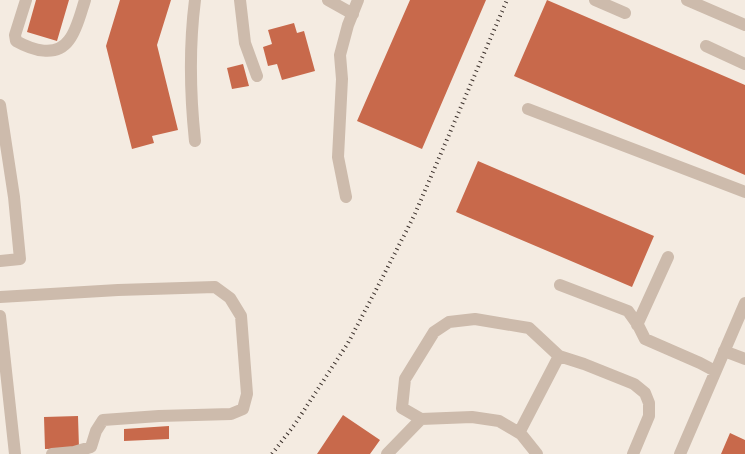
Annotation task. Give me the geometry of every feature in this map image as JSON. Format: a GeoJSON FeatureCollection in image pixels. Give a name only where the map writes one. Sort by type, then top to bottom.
{"type":"FeatureCollection","features":[{"type":"Feature","properties":{"kind":"street"},"geometry":{"type":"LineString","coordinates":[[26,0],[15,36],[16,41],[37,50],[46,51],[62,48],[70,40],[85,0]]}},
{"type":"Feature","properties":{"kind":"street"},"geometry":{"type":"LineString","coordinates":[[195,0],[190,72],[195,141]]}},
{"type":"Feature","properties":{"kind":"street"},"geometry":{"type":"LineString","coordinates":[[240,0],[245,43],[257,76]]}},
{"type":"Feature","properties":{"kind":"street"},"geometry":{"type":"LineString","coordinates":[[328,0],[353,14]]}},
{"type":"Feature","properties":{"kind":"street"},"geometry":{"type":"LineString","coordinates":[[346,197],[338,157],[342,86],[340,55],[358,0]]}},
{"type":"Feature","properties":{"kind":"street"},"geometry":{"type":"LineString","coordinates":[[686,0],[745,25]]}},
{"type":"Feature","properties":{"kind":"street"},"geometry":{"type":"LineString","coordinates":[[599,1],[625,13]]}},
{"type":"Feature","properties":{"kind":"street"},"geometry":{"type":"LineString","coordinates":[[706,46],[744,62]]}},
{"type":"Feature","properties":{"kind":"street"},"geometry":{"type":"LineString","coordinates":[[0,105],[20,259],[0,261]]}},
{"type":"Feature","properties":{"kind":"street"},"geometry":{"type":"LineString","coordinates":[[528,109],[745,192]]}},
{"type":"Feature","properties":{"kind":"street"},"geometry":{"type":"LineString","coordinates":[[637,325],[668,257]]}},
{"type":"Feature","properties":{"kind":"street"},"geometry":{"type":"LineString","coordinates":[[560,285],[628,311],[645,339],[716,371]]}},
{"type":"Feature","properties":{"kind":"street"},"geometry":{"type":"LineString","coordinates":[[0,298],[118,290],[215,287],[230,298],[242,316],[247,394],[243,409],[231,414],[103,420],[96,431],[91,447],[74,452],[52,454]]}},
{"type":"Feature","properties":{"kind":"street"},"geometry":{"type":"LineString","coordinates":[[680,454],[745,303]]}},
{"type":"Feature","properties":{"kind":"street"},"geometry":{"type":"LineString","coordinates":[[0,316],[15,454]]}},
{"type":"Feature","properties":{"kind":"street"},"geometry":{"type":"LineString","coordinates":[[537,454],[519,433],[499,421],[472,417],[421,418],[402,408],[404,380],[434,332],[449,322],[475,319],[528,328],[558,356],[634,384],[645,393],[649,403],[649,416],[633,454]]}},
{"type":"Feature","properties":{"kind":"street"},"geometry":{"type":"LineString","coordinates":[[724,351],[745,359]]}},
{"type":"Feature","properties":{"kind":"street"},"geometry":{"type":"LineString","coordinates":[[519,433],[558,356]]}},
{"type":"Feature","properties":{"kind":"street"},"geometry":{"type":"LineString","coordinates":[[387,454],[421,418]]}},
{"type":"Feature","properties":{"kind":"building"},"geometry":{"type":"Polygon","coordinates":[[[36,0],[69,0],[57,41],[27,32],[36,0]]]}},
{"type":"Feature","properties":{"kind":"building"},"geometry":{"type":"Polygon","coordinates":[[[120,0],[171,0],[157,45],[178,130],[152,136],[154,143],[132,149],[106,46],[120,0]]]}},
{"type":"Feature","properties":{"kind":"building"},"geometry":{"type":"Polygon","coordinates":[[[410,0],[486,0],[422,149],[357,121],[410,0]]]}},
{"type":"Feature","properties":{"kind":"building"},"geometry":{"type":"Polygon","coordinates":[[[547,0],[745,85],[745,175],[514,76],[547,0]]]}},
{"type":"Feature","properties":{"kind":"building"},"geometry":{"type":"Polygon","coordinates":[[[294,23],[297,33],[304,31],[315,71],[282,80],[277,64],[268,66],[263,47],[272,44],[268,30],[294,23]]]}},
{"type":"Feature","properties":{"kind":"building"},"geometry":{"type":"Polygon","coordinates":[[[243,64],[249,86],[232,89],[227,68],[243,64]]]}},
{"type":"Feature","properties":{"kind":"building"},"geometry":{"type":"Polygon","coordinates":[[[478,161],[654,236],[632,287],[456,212],[478,161]]]}},
{"type":"Feature","properties":{"kind":"building"},"geometry":{"type":"Polygon","coordinates":[[[343,415],[380,440],[370,454],[317,454],[343,415]]]}},
{"type":"Feature","properties":{"kind":"building"},"geometry":{"type":"Polygon","coordinates":[[[78,416],[79,448],[45,449],[44,417],[78,416]]]}},
{"type":"Feature","properties":{"kind":"building"},"geometry":{"type":"Polygon","coordinates":[[[169,426],[169,439],[124,441],[124,429],[169,426]]]}},
{"type":"Feature","properties":{"kind":"building"},"geometry":{"type":"Polygon","coordinates":[[[730,433],[745,440],[745,454],[721,454],[730,433]]]}},
{"type":"Feature","properties":{"kind":"railway"},"geometry":{"type":"LineString","coordinates":[[272,454],[295,424],[348,343],[377,288],[414,216],[507,0]]}}]}
